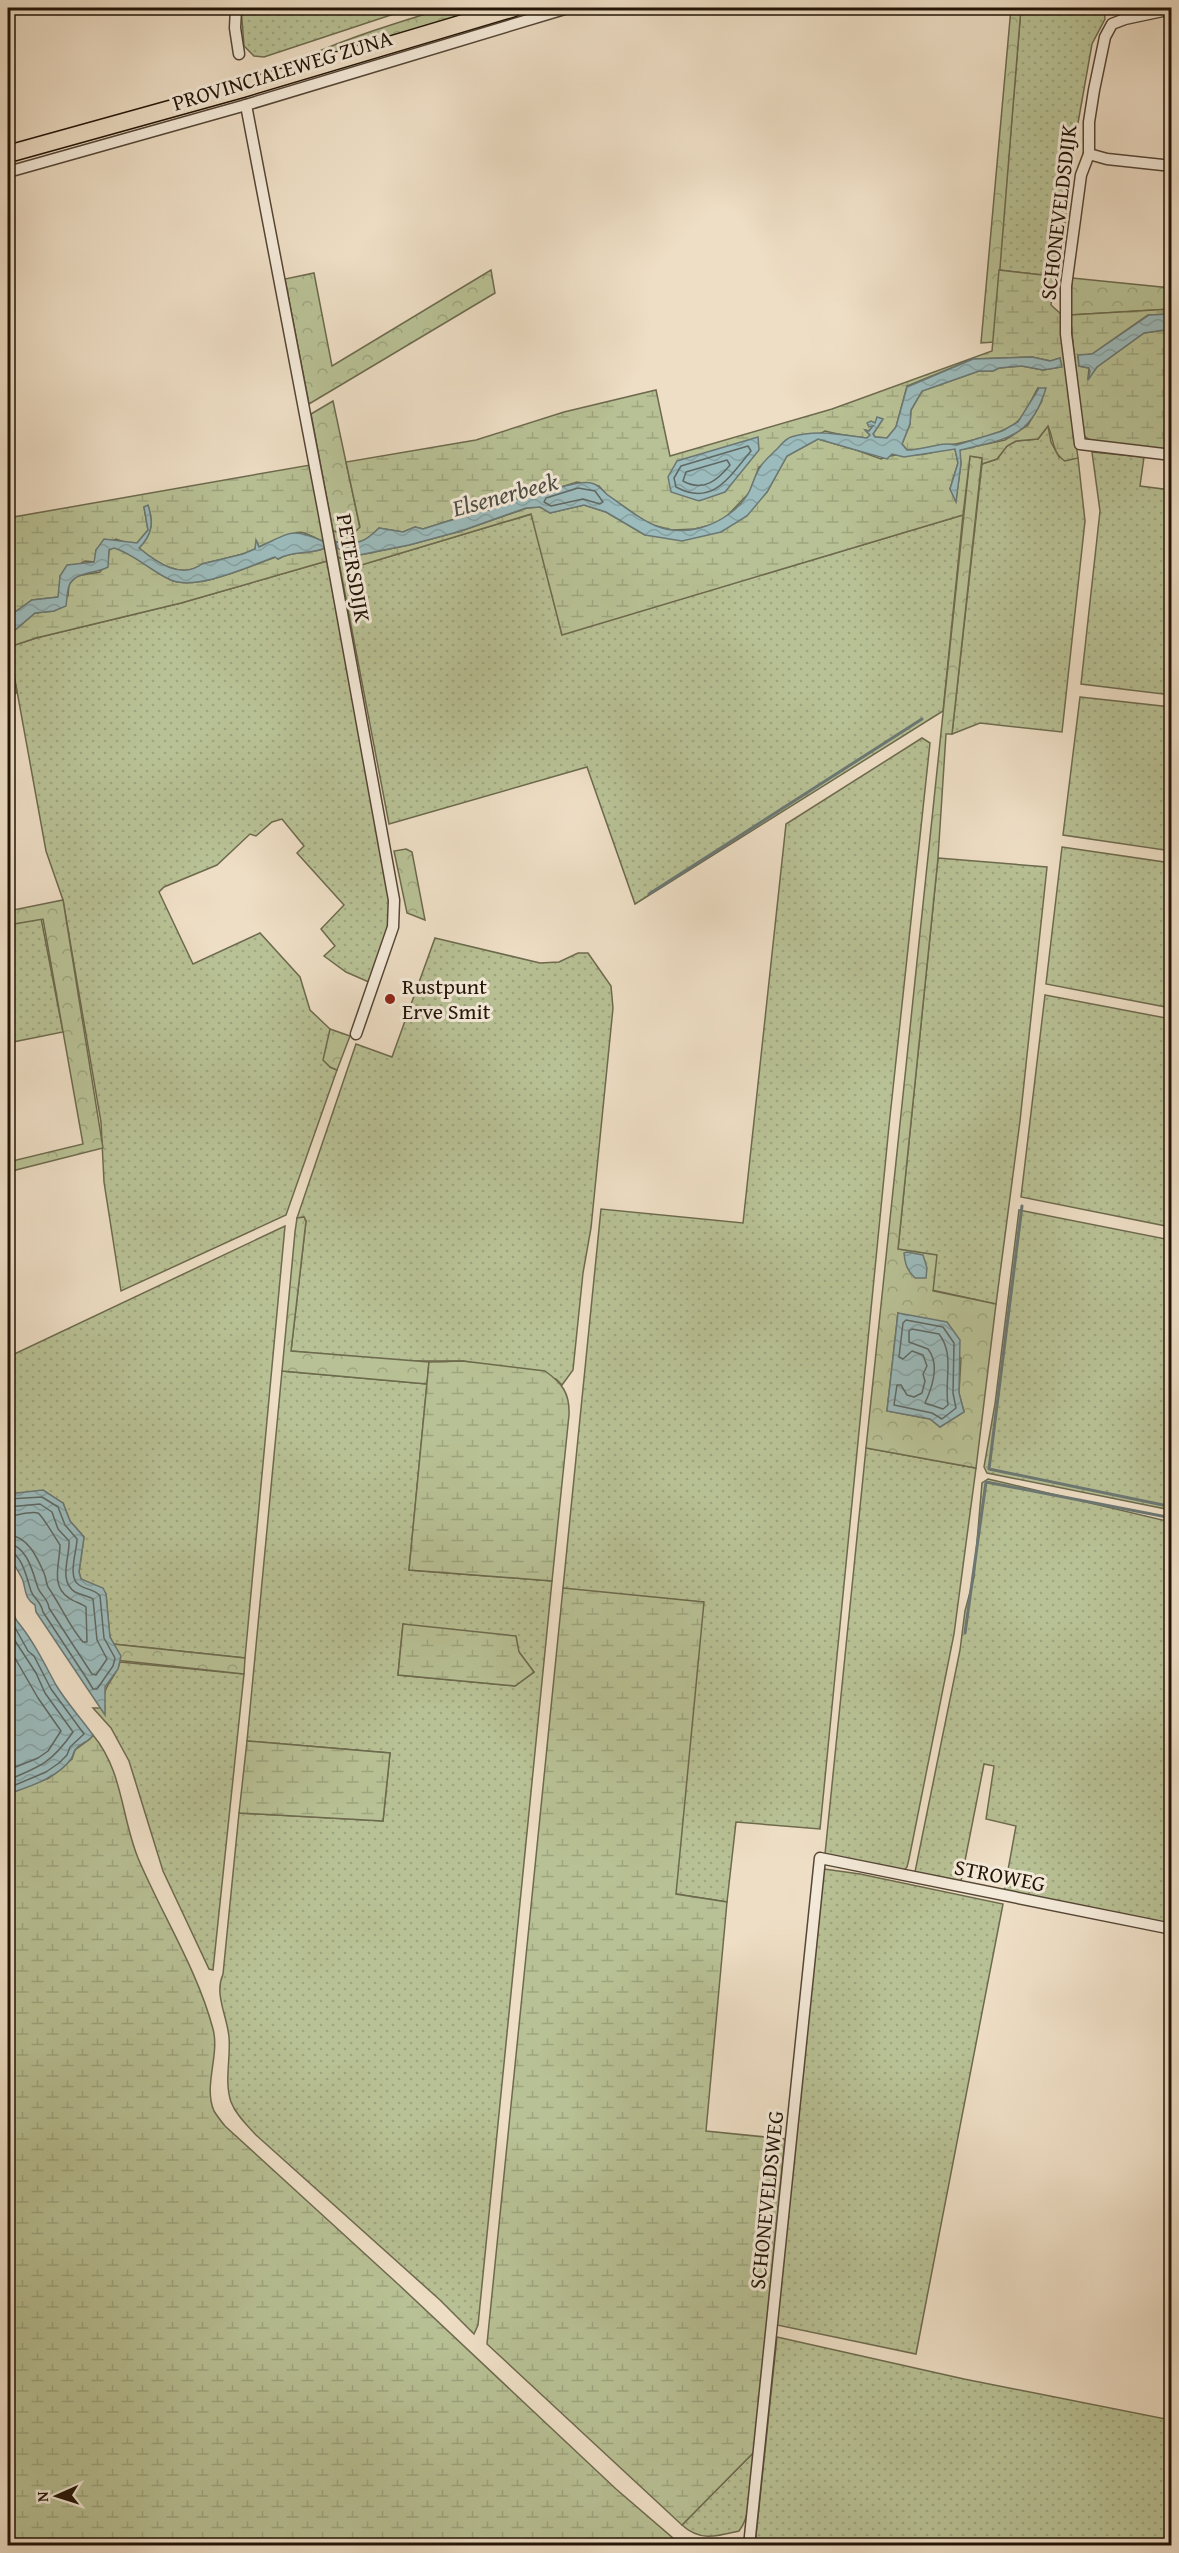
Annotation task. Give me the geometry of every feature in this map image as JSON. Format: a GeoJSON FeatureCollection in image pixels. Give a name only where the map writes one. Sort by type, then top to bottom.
{"type":"FeatureCollection","features":[{"type":"Feature","properties":{"kind":"main road","name":"PROVINCIALEWEG ZUNA"},"geometry":{"type":"LineString","coordinates":[[8,154],[253,86],[514,8]]}},
{"type":"Feature","properties":{"kind":"street"},"geometry":{"type":"LineString","coordinates":[[236,8],[235,28],[239,54]]}},
{"type":"Feature","properties":{"kind":"street","name":"PROVINCIALEWEG ZUNA"},"geometry":{"type":"LineString","coordinates":[[8,172],[246,105],[568,8]]}},
{"type":"Feature","properties":{"kind":"street","name":"SCHONEVELDSDIJK"},"geometry":{"type":"LineString","coordinates":[[1172,9],[1125,18],[1112,24],[1105,37],[1094,90],[1089,122],[1089,154],[1081,175],[1066,286],[1066,334],[1080,444],[1172,455]]}},
{"type":"Feature","properties":{"kind":"street","name":"PETERSDIJK"},"geometry":{"type":"LineString","coordinates":[[246,105],[324,514],[394,900],[393,927],[356,1034]]}},
{"type":"Feature","properties":{"kind":"street"},"geometry":{"type":"LineString","coordinates":[[1089,154],[1107,159],[1172,166]]}},
{"type":"Feature","properties":{"kind":"street","name":"STROWEG"},"geometry":{"type":"LineString","coordinates":[[820,1858],[1172,1929]]}},
{"type":"Feature","properties":{"kind":"street","name":"SCHONEVELDSWEG"},"geometry":{"type":"LineString","coordinates":[[749,2546],[820,1858]]}},
{"type":"Feature","properties":{"kind":"green space"},"geometry":{"type":"Polygon","coordinates":[[[241,8],[412,8],[264,57],[254,56],[244,46],[241,8]]]}},
{"type":"Feature","properties":{"kind":"green space"},"geometry":{"type":"Polygon","coordinates":[[[445,8],[486,8],[285,67],[344,41],[445,8]]]}},
{"type":"Feature","properties":{"kind":"green space"},"geometry":{"type":"Polygon","coordinates":[[[1011,8],[1021,8],[994,342],[981,343],[1011,8]]]}},
{"type":"Feature","properties":{"kind":"green space"},"geometry":{"type":"Polygon","coordinates":[[[1021,8],[1104,8],[1105,19],[1092,44],[1070,168],[1060,277],[999,270],[1021,8]]]}},
{"type":"Feature","properties":{"kind":"green space"},"geometry":{"type":"Polygon","coordinates":[[[491,270],[495,293],[309,404],[285,279],[314,273],[332,366],[491,270]]]}},
{"type":"Feature","properties":{"kind":"green space"},"geometry":{"type":"Polygon","coordinates":[[[999,270],[1060,277],[1060,284],[1052,293],[1051,305],[1062,315],[1063,344],[1078,458],[1065,461],[1061,458],[1055,450],[1048,426],[1038,439],[1016,441],[1007,446],[997,459],[982,464],[982,458],[970,456],[963,515],[562,635],[531,514],[358,566],[338,557],[333,531],[352,535],[360,527],[346,462],[476,440],[564,412],[656,390],[670,456],[832,409],[992,351],[999,270]],[[1032,357],[973,359],[907,386],[896,427],[887,438],[875,437],[873,434],[883,419],[868,431],[865,430],[870,435],[867,438],[825,431],[759,467],[749,493],[726,517],[714,524],[695,529],[672,530],[649,524],[606,494],[599,486],[577,482],[520,500],[512,497],[489,510],[468,512],[461,517],[423,529],[415,527],[403,532],[379,528],[369,538],[360,542],[336,542],[339,548],[355,556],[461,531],[527,508],[540,507],[550,513],[584,505],[606,512],[645,535],[721,532],[767,492],[787,456],[818,439],[881,459],[893,455],[924,454],[955,449],[958,463],[950,489],[956,500],[961,463],[959,450],[1005,440],[1028,425],[1042,401],[1038,388],[1027,409],[1011,426],[966,442],[907,450],[902,444],[910,424],[911,410],[922,391],[979,371],[1022,366],[1043,370],[1061,367],[1060,358],[1051,361],[1032,357]]]}},
{"type":"Feature","properties":{"kind":"green space"},"geometry":{"type":"Polygon","coordinates":[[[1072,278],[1171,288],[1171,309],[1070,315],[1072,278]]]}},
{"type":"Feature","properties":{"kind":"green space"},"geometry":{"type":"Polygon","coordinates":[[[1171,309],[1171,314],[1148,315],[1092,354],[1078,356],[1079,366],[1089,368],[1088,378],[1097,367],[1144,333],[1171,329],[1171,451],[1091,441],[1083,435],[1070,315],[1171,309]]]}},
{"type":"Feature","properties":{"kind":"green space"},"geometry":{"type":"Polygon","coordinates":[[[333,401],[360,528],[352,535],[333,531],[311,414],[333,401]]]}},
{"type":"Feature","properties":{"kind":"green space"},"geometry":{"type":"Polygon","coordinates":[[[1048,426],[1051,442],[1059,457],[1078,458],[1085,521],[1062,732],[980,723],[952,734],[982,464],[997,459],[1007,446],[1016,441],[1038,439],[1048,426]]]}},
{"type":"Feature","properties":{"kind":"green space"},"geometry":{"type":"Polygon","coordinates":[[[1092,452],[1144,457],[1140,486],[1171,490],[1171,695],[1081,684],[1100,511],[1092,452]]]}},
{"type":"Feature","properties":{"kind":"green space"},"geometry":{"type":"Polygon","coordinates":[[[970,456],[982,458],[952,734],[946,734],[938,858],[898,1249],[937,1255],[933,1291],[996,1304],[976,1468],[866,1448],[970,456]],[[898,1313],[887,1411],[930,1419],[940,1427],[964,1412],[959,1393],[961,1358],[898,1313]]]}},
{"type":"Feature","properties":{"kind":"green space"},"geometry":{"type":"Polygon","coordinates":[[[310,465],[324,542],[299,532],[259,547],[257,542],[255,549],[243,554],[186,570],[177,570],[153,559],[139,548],[151,528],[148,506],[144,507],[148,530],[137,543],[130,544],[116,539],[96,550],[95,562],[85,561],[60,576],[59,597],[32,600],[8,617],[8,518],[310,465]]]}},
{"type":"Feature","properties":{"kind":"green space"},"geometry":{"type":"Polygon","coordinates":[[[532,514],[562,634],[963,515],[943,711],[635,904],[587,767],[389,824],[338,557],[358,566],[532,514]]]}},
{"type":"Feature","properties":{"kind":"green space"},"geometry":{"type":"Polygon","coordinates":[[[114,547],[171,580],[182,583],[209,580],[276,557],[278,559],[290,554],[325,548],[327,561],[181,603],[36,638],[9,647],[17,693],[8,695],[8,636],[35,613],[54,611],[68,596],[69,584],[77,576],[100,572],[108,560],[109,550],[114,547]]]}},
{"type":"Feature","properties":{"kind":"green space"},"geometry":{"type":"Polygon","coordinates":[[[327,561],[391,908],[390,924],[371,983],[346,972],[324,956],[335,946],[321,929],[344,905],[297,853],[304,846],[282,819],[272,822],[256,836],[250,834],[217,865],[164,887],[159,892],[193,964],[260,933],[300,977],[310,1010],[330,1029],[330,1067],[337,1070],[286,1215],[121,1291],[104,1182],[101,1122],[63,900],[46,851],[9,647],[36,638],[181,603],[327,561]]]}},
{"type":"Feature","properties":{"kind":"green space"},"geometry":{"type":"Polygon","coordinates":[[[1080,697],[1171,707],[1171,851],[1063,835],[1080,697]]]}},
{"type":"Feature","properties":{"kind":"green space"},"geometry":{"type":"Polygon","coordinates":[[[922,738],[930,743],[889,1126],[820,1829],[736,1822],[727,1902],[676,1894],[563,1588],[601,1209],[743,1223],[786,824],[922,738]]]}},
{"type":"Feature","properties":{"kind":"green space"},"geometry":{"type":"Polygon","coordinates":[[[1062,847],[1171,863],[1171,1008],[1046,984],[1062,847]]]}},
{"type":"Feature","properties":{"kind":"green space"},"geometry":{"type":"Polygon","coordinates":[[[406,849],[412,852],[425,920],[407,913],[394,851],[406,849]]]}},
{"type":"Feature","properties":{"kind":"green space"},"geometry":{"type":"Polygon","coordinates":[[[938,858],[1047,867],[1020,1121],[996,1304],[932,1290],[898,1249],[938,858]]]}},
{"type":"Feature","properties":{"kind":"green space"},"geometry":{"type":"Polygon","coordinates":[[[63,900],[103,1148],[8,1172],[8,1162],[83,1144],[43,919],[8,925],[8,911],[63,900]]]}},
{"type":"Feature","properties":{"kind":"green space"},"geometry":{"type":"Polygon","coordinates":[[[41,918],[63,1032],[8,1043],[8,925],[41,918]]]}},
{"type":"Feature","properties":{"kind":"green space"},"geometry":{"type":"Polygon","coordinates":[[[435,938],[540,963],[559,962],[578,953],[588,953],[611,986],[613,1008],[591,1228],[583,1273],[573,1370],[562,1385],[556,1379],[463,1361],[397,1361],[291,1351],[306,1221],[304,1217],[297,1218],[356,1044],[392,1057],[435,938]]]}},
{"type":"Feature","properties":{"kind":"green space"},"geometry":{"type":"Polygon","coordinates":[[[1045,995],[1171,1019],[1171,1227],[1021,1197],[1045,995]]]}},
{"type":"Feature","properties":{"kind":"green space"},"geometry":{"type":"Polygon","coordinates":[[[330,1029],[350,1036],[337,1070],[323,1060],[330,1029]]]}},
{"type":"Feature","properties":{"kind":"green space"},"geometry":{"type":"Polygon","coordinates":[[[1019,1210],[1171,1240],[1171,1510],[987,1473],[984,1467],[995,1404],[1019,1210]]]}},
{"type":"Feature","properties":{"kind":"green space"},"geometry":{"type":"Polygon","coordinates":[[[304,1217],[306,1221],[291,1351],[429,1362],[427,1384],[282,1371],[297,1218],[304,1217]]]}},
{"type":"Feature","properties":{"kind":"green space"},"geometry":{"type":"Polygon","coordinates":[[[285,1226],[245,1658],[113,1644],[110,1640],[106,1594],[81,1579],[79,1572],[84,1537],[70,1521],[63,1503],[8,1494],[8,1357],[285,1226]]]}},
{"type":"Feature","properties":{"kind":"green space"},"geometry":{"type":"Polygon","coordinates":[[[463,1361],[545,1371],[564,1389],[569,1415],[552,1581],[409,1570],[429,1362],[463,1361]]]}},
{"type":"Feature","properties":{"kind":"green space"},"geometry":{"type":"Polygon","coordinates":[[[282,1371],[427,1384],[409,1570],[552,1581],[478,2325],[474,2334],[440,2300],[256,2135],[239,2116],[231,2102],[228,2086],[229,2037],[220,1990],[239,1813],[383,1821],[390,1753],[247,1741],[282,1371]],[[403,1624],[398,1675],[515,1686],[534,1672],[519,1652],[403,1624]]]}},
{"type":"Feature","properties":{"kind":"green space"},"geometry":{"type":"Polygon","coordinates":[[[866,1448],[976,1468],[954,1634],[909,1859],[902,1873],[825,1854],[866,1448]]]}},
{"type":"Feature","properties":{"kind":"green space"},"geometry":{"type":"Polygon","coordinates":[[[988,1479],[1171,1522],[1171,1926],[1004,1892],[1016,1826],[986,1819],[994,1766],[984,1764],[961,1881],[915,1872],[960,1650],[965,1611],[974,1577],[982,1483],[988,1479]]]}},
{"type":"Feature","properties":{"kind":"green space"},"geometry":{"type":"Polygon","coordinates":[[[563,1588],[704,1602],[676,1894],[727,1902],[706,2131],[785,2139],[754,2452],[682,2525],[487,2344],[563,1588]]]}},
{"type":"Feature","properties":{"kind":"green space"},"geometry":{"type":"Polygon","coordinates":[[[403,1624],[516,1636],[519,1652],[534,1672],[515,1686],[398,1675],[403,1624]]]}},
{"type":"Feature","properties":{"kind":"green space"},"geometry":{"type":"Polygon","coordinates":[[[110,1637],[113,1644],[245,1658],[244,1674],[106,1659],[110,1637]]]}},
{"type":"Feature","properties":{"kind":"green space"},"geometry":{"type":"Polygon","coordinates":[[[120,1662],[244,1674],[213,1970],[209,1969],[163,1871],[129,1761],[111,1728],[93,1708],[105,1708],[106,1688],[120,1662]]]}},
{"type":"Feature","properties":{"kind":"green space"},"geometry":{"type":"Polygon","coordinates":[[[93,1735],[103,1749],[116,1779],[138,1858],[189,1964],[206,2007],[215,2039],[210,2091],[214,2111],[218,2117],[616,2489],[674,2539],[670,2545],[8,2545],[8,1794],[49,1778],[72,1759],[75,1750],[93,1735]]]}},
{"type":"Feature","properties":{"kind":"green space"},"geometry":{"type":"Polygon","coordinates":[[[247,1741],[390,1753],[383,1821],[239,1813],[247,1741]]]}},
{"type":"Feature","properties":{"kind":"green space"},"geometry":{"type":"Polygon","coordinates":[[[824,1869],[860,1874],[1003,1904],[916,2354],[777,2325],[824,1869]]]}},
{"type":"Feature","properties":{"kind":"green space"},"geometry":{"type":"Polygon","coordinates":[[[777,2337],[964,2379],[1171,2420],[1171,2545],[755,2545],[777,2337]]]}},
{"type":"Feature","properties":{"kind":"green space"},"geometry":{"type":"Polygon","coordinates":[[[754,2452],[749,2504],[744,2524],[739,2531],[716,2536],[702,2536],[682,2525],[754,2452]]]}},
{"type":"Feature","properties":{"kind":"water"},"geometry":{"type":"Polygon","coordinates":[[[1171,314],[1171,329],[1144,333],[1097,367],[1088,380],[1089,368],[1079,366],[1078,355],[1092,354],[1149,315],[1171,314]]]}},
{"type":"Feature","properties":{"kind":"water"},"geometry":{"type":"Polygon","coordinates":[[[1032,357],[1050,361],[1060,358],[1062,367],[1043,370],[1022,366],[979,371],[922,391],[911,410],[910,424],[902,444],[907,450],[945,444],[957,445],[1002,431],[1018,422],[1039,388],[1046,388],[1033,418],[1024,427],[1003,439],[960,450],[961,463],[956,502],[950,489],[958,463],[955,449],[904,457],[892,454],[887,459],[818,439],[787,456],[767,492],[747,516],[721,532],[682,541],[645,535],[606,512],[584,505],[550,513],[540,507],[526,508],[461,531],[409,545],[354,556],[337,548],[336,542],[359,542],[368,538],[379,528],[403,532],[415,527],[423,529],[461,517],[468,512],[489,510],[512,497],[520,500],[584,483],[596,485],[651,524],[673,530],[700,528],[722,519],[741,503],[763,463],[789,438],[820,433],[867,438],[870,435],[865,430],[869,431],[873,426],[869,427],[867,423],[871,421],[875,423],[877,417],[883,419],[873,434],[875,437],[887,438],[896,427],[907,387],[973,359],[1032,357]]]}},
{"type":"Feature","properties":{"kind":"water"},"geometry":{"type":"Polygon","coordinates":[[[758,437],[759,450],[725,492],[699,501],[671,492],[668,477],[677,461],[758,437]]]}},
{"type":"Feature","properties":{"kind":"water"},"geometry":{"type":"Polygon","coordinates":[[[148,505],[151,528],[139,548],[153,559],[177,570],[186,570],[243,554],[255,549],[256,540],[259,547],[292,533],[305,534],[325,542],[325,548],[290,554],[278,559],[275,557],[208,580],[182,583],[171,580],[129,554],[114,548],[109,550],[108,567],[81,575],[72,581],[68,588],[66,606],[54,611],[35,613],[8,636],[8,617],[32,600],[58,597],[60,576],[67,565],[94,562],[96,550],[104,539],[137,543],[148,530],[144,507],[148,505]]]}},
{"type":"Feature","properties":{"kind":"water"},"geometry":{"type":"Polygon","coordinates":[[[904,1253],[923,1255],[927,1268],[926,1278],[915,1278],[910,1272],[904,1257],[904,1253]]]}},
{"type":"Feature","properties":{"kind":"water"},"geometry":{"type":"Polygon","coordinates":[[[898,1313],[947,1322],[960,1340],[959,1393],[964,1412],[940,1427],[930,1419],[887,1411],[898,1313]]]}},
{"type":"Feature","properties":{"kind":"water"},"geometry":{"type":"Polygon","coordinates":[[[43,1490],[63,1503],[70,1521],[84,1537],[79,1572],[81,1579],[103,1588],[106,1594],[110,1637],[121,1656],[118,1669],[105,1687],[105,1715],[36,1612],[35,1605],[28,1597],[8,1551],[6,1530],[8,1494],[43,1490]]]}},
{"type":"Feature","properties":{"kind":"water"},"geometry":{"type":"Polygon","coordinates":[[[8,1595],[12,1601],[17,1621],[60,1691],[93,1735],[74,1751],[72,1758],[58,1772],[8,1794],[8,1595]]]}},
{"type":"Feature","properties":{"kind":"waterway"},"geometry":{"type":"LineString","coordinates":[[649,894],[922,719]]}},
{"type":"Feature","properties":{"kind":"waterway"},"geometry":{"type":"LineString","coordinates":[[1022,1206],[989,1469],[1163,1505]]}},
{"type":"Feature","properties":{"kind":"waterway"},"geometry":{"type":"LineString","coordinates":[[965,1633],[986,1482],[1172,1518]]}},
{"type":"Feature","properties":{"kind":"place","name":"Rustpunt Erve Smit"},"geometry":{"type":"Point","coordinates":[390,999]}},
{"type":"Feature","properties":{"kind":"water label","name":"Elsenerbeek"},"geometry":{"type":"Point","coordinates":[505,495]}}]}
